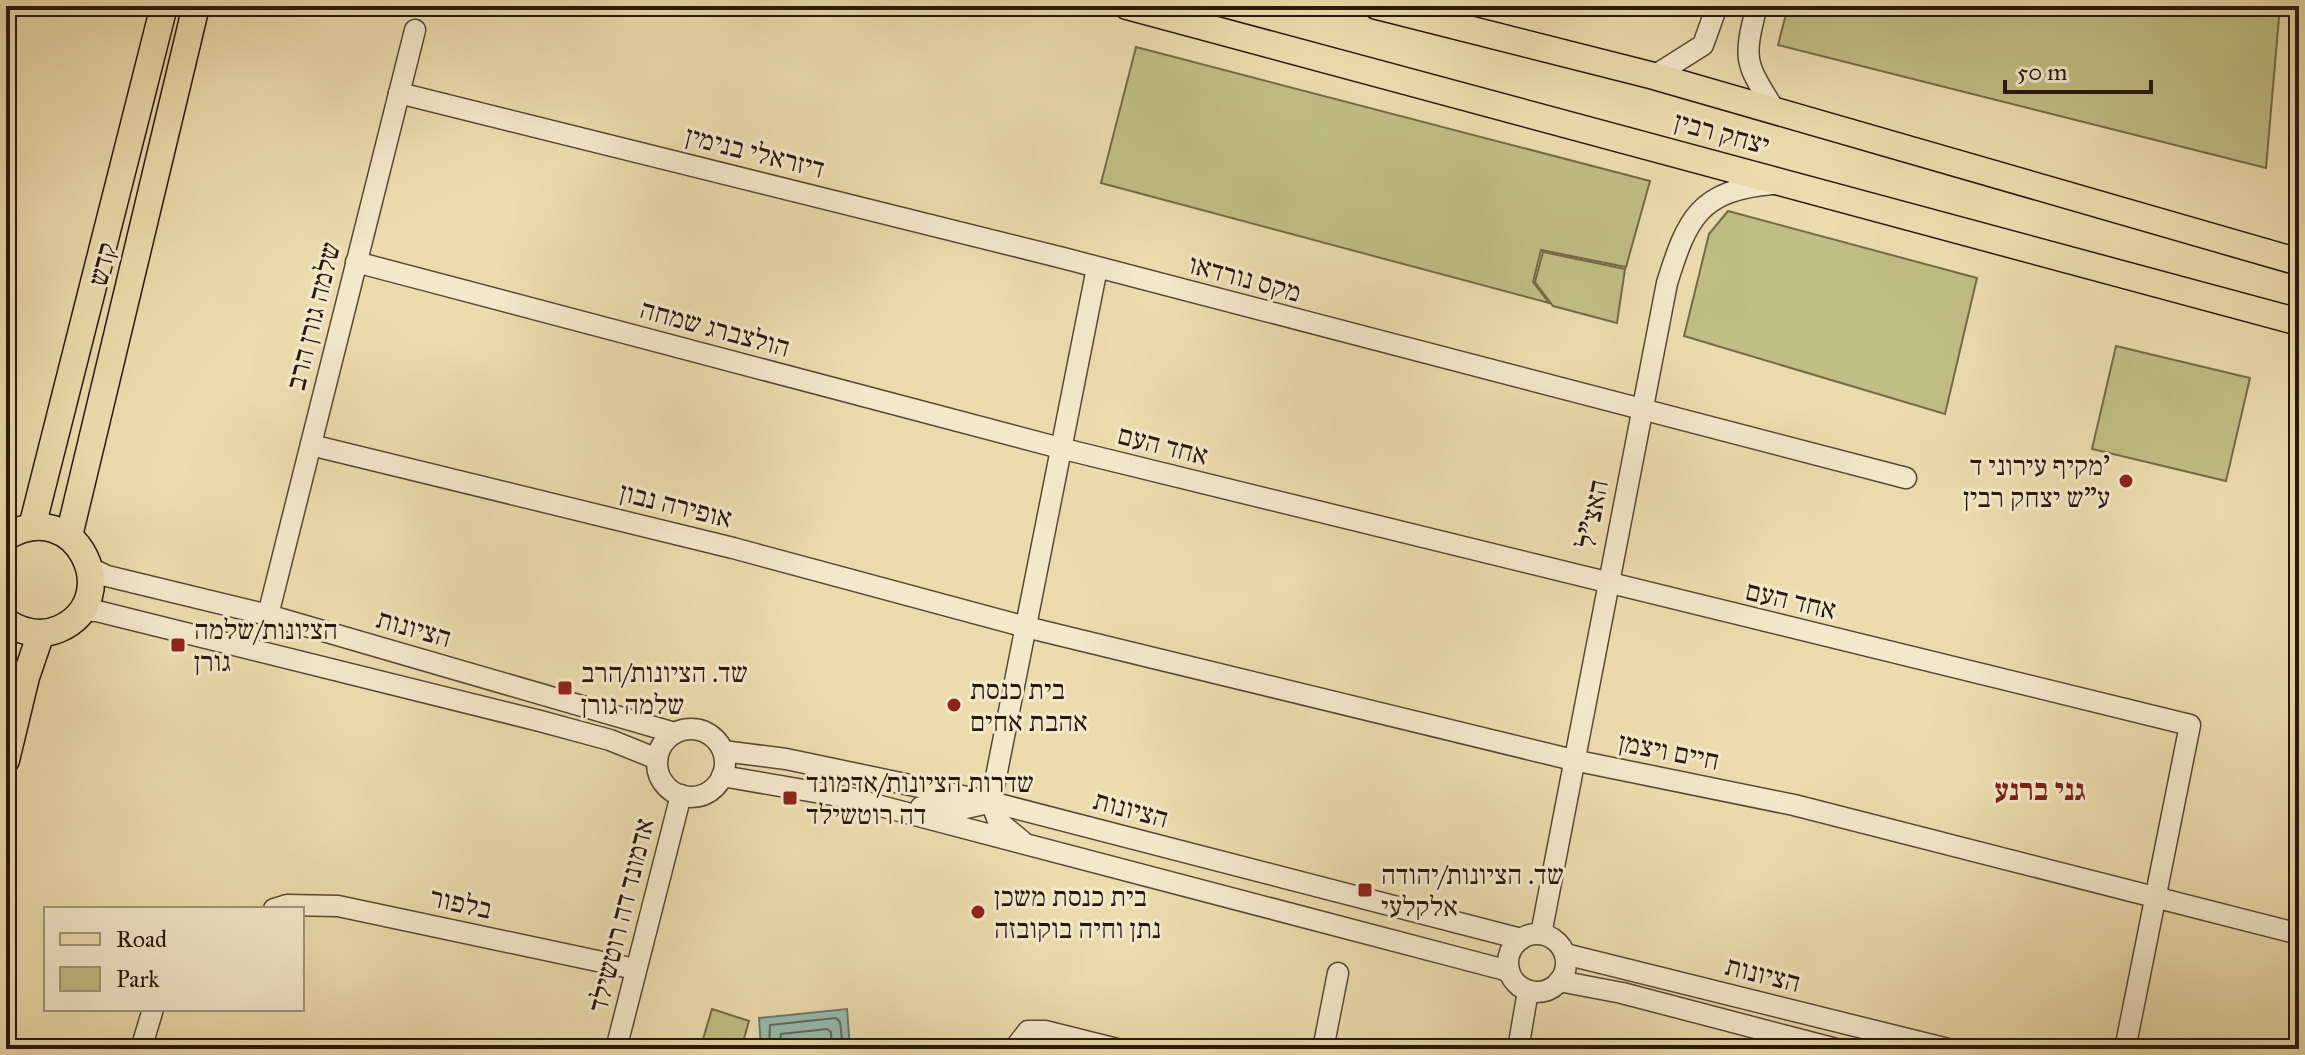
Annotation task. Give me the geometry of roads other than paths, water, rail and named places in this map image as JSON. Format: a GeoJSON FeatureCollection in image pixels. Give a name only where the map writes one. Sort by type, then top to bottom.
{"type":"FeatureCollection","features":[{"type":"Feature","properties":{"kind":"main road","name":"קדש"},"geometry":{"type":"LineString","coordinates":[[32,527],[164,6]]}},
{"type":"Feature","properties":{"kind":"main road","name":"קדש"},"geometry":{"type":"LineString","coordinates":[[69,536],[196,6]]}},
{"type":"Feature","properties":{"kind":"main road","name":"יצחק רבין"},"geometry":{"type":"LineString","coordinates":[[1127,6],[2299,322]]}},
{"type":"Feature","properties":{"kind":"main road","name":"יצחק רבין"},"geometry":{"type":"LineString","coordinates":[[1377,6],[1654,76],[2299,262]]}},
{"type":"Feature","properties":{"kind":"main road"},"geometry":{"type":"LineString","coordinates":[[6,537],[32,527],[58,530],[78,545],[90,568],[90,586],[81,611],[66,625],[41,633],[29,632],[6,622]]}},
{"type":"Feature","properties":{"kind":"main road"},"geometry":{"type":"LineString","coordinates":[[6,760],[26,677],[41,633]]}},
{"type":"Feature","properties":{"kind":"street"},"geometry":{"type":"LineString","coordinates":[[1654,76],[1703,45],[1717,6]]}},
{"type":"Feature","properties":{"kind":"street"},"geometry":{"type":"LineString","coordinates":[[1757,6],[1746,53],[1751,72],[1775,111]]}},
{"type":"Feature","properties":{"kind":"street","name":"שלמה גורן הרב"},"geometry":{"type":"LineString","coordinates":[[268,615],[415,30]]}},
{"type":"Feature","properties":{"kind":"street","name":"דיזראלי בנימין"},"geometry":{"type":"LineString","coordinates":[[399,93],[1097,268]]}},
{"type":"Feature","properties":{"kind":"street","name":"האצ\"ל"},"geometry":{"type":"LineString","coordinates":[[1541,934],[1642,407],[1667,283],[1681,239],[1695,214],[1729,192],[1756,185],[1793,185]]}},
{"type":"Feature","properties":{"kind":"street","name":"הולצברג שמחה"},"geometry":{"type":"LineString","coordinates":[[356,262],[1060,448]]}},
{"type":"Feature","properties":{"kind":"street"},"geometry":{"type":"LineString","coordinates":[[1031,847],[998,821],[991,802],[1097,268]]}},
{"type":"Feature","properties":{"kind":"street","name":"מקס נורדאו"},"geometry":{"type":"LineString","coordinates":[[1097,268],[1906,478]]}},
{"type":"Feature","properties":{"kind":"street","name":"אופירה נבון"},"geometry":{"type":"LineString","coordinates":[[311,445],[733,548],[1026,627]]}},
{"type":"Feature","properties":{"kind":"street","name":"אחד העם"},"geometry":{"type":"LineString","coordinates":[[1060,448],[1607,585],[2190,725],[2125,1049]]}},
{"type":"Feature","properties":{"kind":"street","name":"הציונות"},"geometry":{"type":"LineString","coordinates":[[90,568],[107,576],[268,615],[675,733]]}},
{"type":"Feature","properties":{"kind":"street","name":"הציונות"},"geometry":{"type":"LineString","coordinates":[[81,611],[97,611],[540,721],[610,740],[657,759]]}},
{"type":"Feature","properties":{"kind":"street","name":"חיים ויצמן"},"geometry":{"type":"LineString","coordinates":[[1026,627],[1573,760],[1794,805],[2299,934]]}},
{"type":"Feature","properties":{"kind":"street"},"geometry":{"type":"LineString","coordinates":[[686,729],[706,732],[723,751],[722,776],[717,785],[701,796],[681,795],[663,781],[657,759],[660,748],[675,733],[686,729]]}},
{"type":"Feature","properties":{"kind":"street","name":"הציונות"},"geometry":{"type":"LineString","coordinates":[[723,751],[786,759],[991,802],[1521,939]]}},
{"type":"Feature","properties":{"kind":"street"},"geometry":{"type":"LineString","coordinates":[[722,776],[850,798],[953,811],[991,802]]}},
{"type":"Feature","properties":{"kind":"street","name":"אדמונד דה רוטשילד"},"geometry":{"type":"LineString","coordinates":[[616,1049],[681,795]]}},
{"type":"Feature","properties":{"kind":"street"},"geometry":{"type":"LineString","coordinates":[[850,798],[1509,971]]}},
{"type":"Feature","properties":{"kind":"street","name":"בלפור"},"geometry":{"type":"LineString","coordinates":[[280,907],[338,906],[635,969]]}},
{"type":"Feature","properties":{"kind":"street"},"geometry":{"type":"LineString","coordinates":[[1541,934],[1556,941],[1565,954],[1566,964],[1559,981],[1545,991],[1528,991],[1519,986],[1509,971],[1510,953],[1521,939],[1541,934]]}},
{"type":"Feature","properties":{"kind":"street","name":"הציונות"},"geometry":{"type":"LineString","coordinates":[[1565,954],[1948,1049]]}},
{"type":"Feature","properties":{"kind":"street"},"geometry":{"type":"LineString","coordinates":[[1323,1049],[1338,973]]}},
{"type":"Feature","properties":{"kind":"street","name":"הציונות"},"geometry":{"type":"LineString","coordinates":[[1559,981],[1622,993],[1836,1049]]}},
{"type":"Feature","properties":{"kind":"street"},"geometry":{"type":"LineString","coordinates":[[1518,1049],[1528,991]]}},
{"type":"Feature","properties":{"kind":"street"},"geometry":{"type":"LineString","coordinates":[[141,1049],[152,1011]]}},
{"type":"Feature","properties":{"kind":"street"},"geometry":{"type":"LineString","coordinates":[[1014,1049],[1028,1031],[1045,1031],[1117,1049]]}},
{"type":"Feature","properties":{"kind":"water"},"geometry":{"type":"Polygon","coordinates":[[[847,1009],[850,1049],[761,1049],[759,1018],[847,1009]]]}},
{"type":"Feature","properties":{"kind":"place","name":"מקיף עירוני ד' ע\"ש יצחק רבין"},"geometry":{"type":"Point","coordinates":[2126,481]}},
{"type":"Feature","properties":{"kind":"place","name":"הציונות/שלמה גורן"},"geometry":{"type":"Point","coordinates":[178,645]}},
{"type":"Feature","properties":{"kind":"place","name":"שד. הציונות/הרב שלמה גורן"},"geometry":{"type":"Point","coordinates":[565,688]}},
{"type":"Feature","properties":{"kind":"place","name":"בית כנסת אהבת אחים"},"geometry":{"type":"Point","coordinates":[954,705]}},
{"type":"Feature","properties":{"kind":"place","name":"שדרות הציונות/אדמונד דה רוטשילד"},"geometry":{"type":"Point","coordinates":[790,798]}},
{"type":"Feature","properties":{"kind":"place","name":"שד. הציונות/יהודה אלקלעי"},"geometry":{"type":"Point","coordinates":[1365,890]}},
{"type":"Feature","properties":{"kind":"place","name":"בית כנסת משכן נתן וחיה בוקובזה"},"geometry":{"type":"Point","coordinates":[978,912]}},
{"type":"Feature","properties":{"kind":"district","name":"גני ברנע"},"geometry":{"type":"Point","coordinates":[2040,790]}}]}
